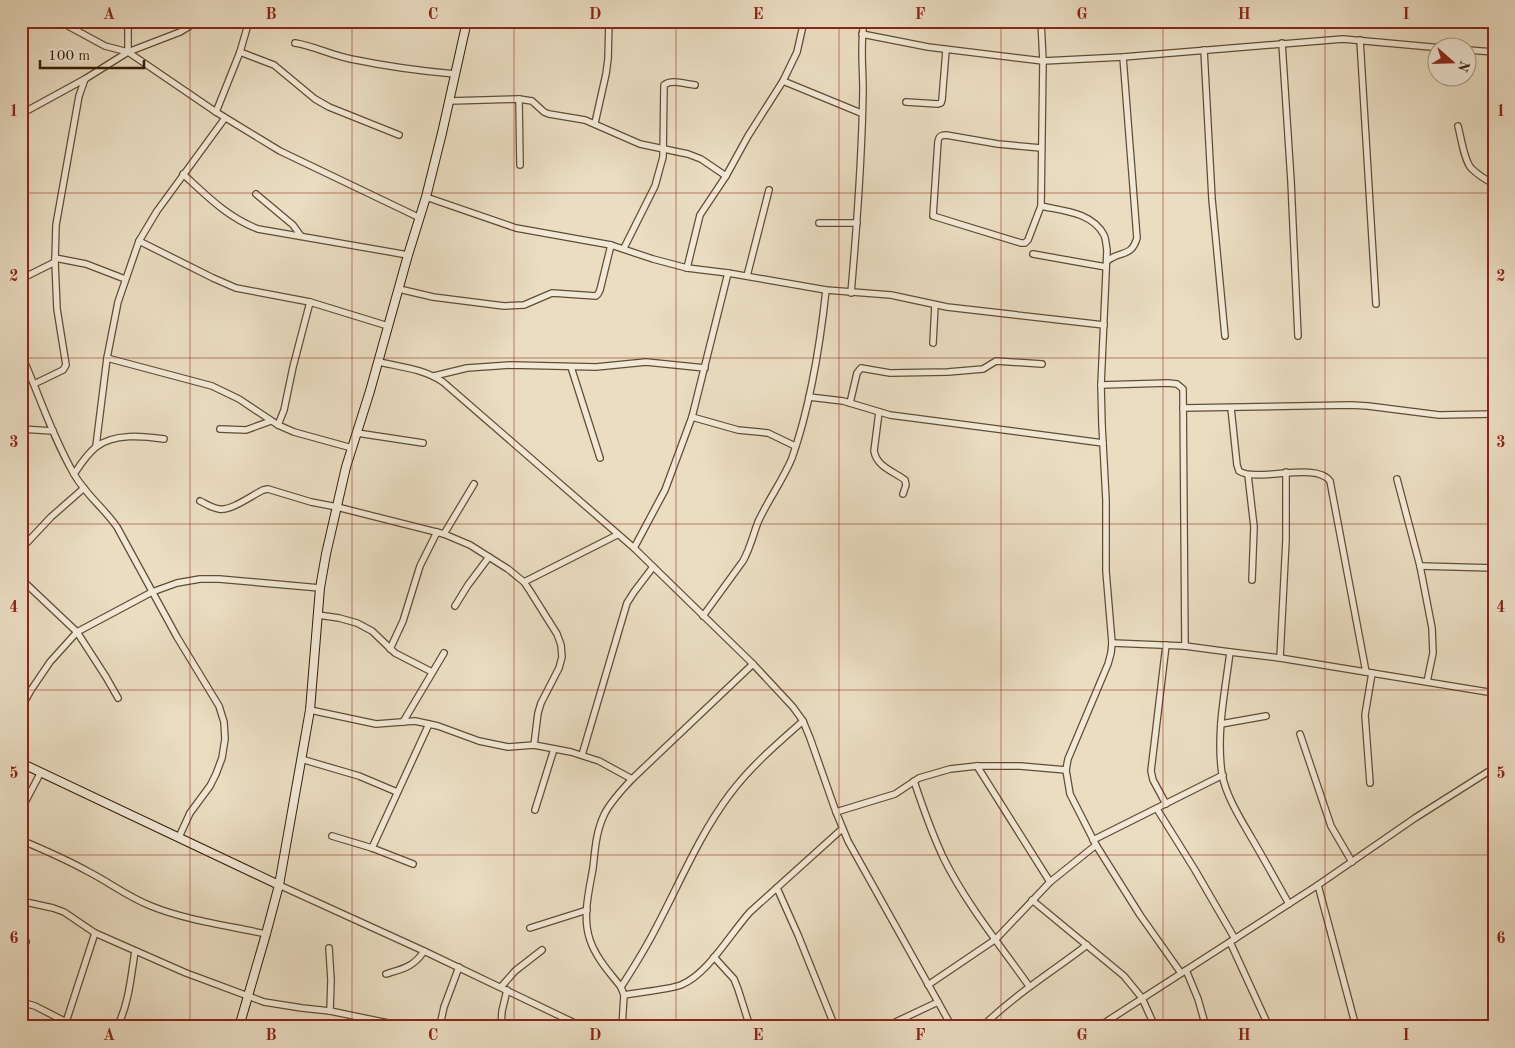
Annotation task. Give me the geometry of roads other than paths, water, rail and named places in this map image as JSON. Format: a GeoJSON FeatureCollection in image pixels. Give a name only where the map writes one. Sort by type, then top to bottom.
{"type":"FeatureCollection","features":[{"type":"Feature","properties":{"kind":"street"},"geometry":{"type":"LineString","coordinates":[[60,21],[105,46],[128,52],[225,118],[280,151],[420,218]]}},
{"type":"Feature","properties":{"kind":"street"},"geometry":{"type":"LineString","coordinates":[[128,21],[128,52]]}},
{"type":"Feature","properties":{"kind":"street"},"geometry":{"type":"LineString","coordinates":[[22,111],[70,88],[128,52],[180,32],[198,21]]}},
{"type":"Feature","properties":{"kind":"street"},"geometry":{"type":"LineString","coordinates":[[216,112],[240,52],[249,21]]}},
{"type":"Feature","properties":{"kind":"street"},"geometry":{"type":"LineString","coordinates":[[239,1027],[279,885],[310,710],[320,588],[326,554],[352,448],[379,362],[426,197],[466,21]]}},
{"type":"Feature","properties":{"kind":"street"},"geometry":{"type":"LineString","coordinates":[[595,123],[606,74],[609,21]]}},
{"type":"Feature","properties":{"kind":"street"},"geometry":{"type":"LineString","coordinates":[[687,268],[700,215],[726,176],[748,136],[783,81],[797,52],[804,21]]}},
{"type":"Feature","properties":{"kind":"street"},"geometry":{"type":"LineString","coordinates":[[851,292],[857,223],[863,90],[861,45],[864,21]]}},
{"type":"Feature","properties":{"kind":"street"},"geometry":{"type":"LineString","coordinates":[[1041,21],[1043,62],[1041,206],[1028,240],[1025,243],[1021,243],[933,216],[938,141],[942,135],[998,144],[1041,148]]}},
{"type":"Feature","properties":{"kind":"street"},"geometry":{"type":"LineString","coordinates":[[862,34],[946,50],[1043,62],[1342,39],[1428,47]]}},
{"type":"Feature","properties":{"kind":"street"},"geometry":{"type":"LineString","coordinates":[[1360,40],[1376,304]]}},
{"type":"Feature","properties":{"kind":"street"},"geometry":{"type":"LineString","coordinates":[[295,43],[313,46],[350,59],[414,70],[455,74]]}},
{"type":"Feature","properties":{"kind":"street"},"geometry":{"type":"LineString","coordinates":[[1282,43],[1298,336]]}},
{"type":"Feature","properties":{"kind":"street"},"geometry":{"type":"LineString","coordinates":[[906,102],[941,103],[946,50]]}},
{"type":"Feature","properties":{"kind":"street"},"geometry":{"type":"LineString","coordinates":[[1204,50],[1212,199],[1225,336]]}},
{"type":"Feature","properties":{"kind":"street"},"geometry":{"type":"LineString","coordinates":[[1478,51],[1494,52]]}},
{"type":"Feature","properties":{"kind":"street"},"geometry":{"type":"LineString","coordinates":[[240,52],[274,65],[315,99],[329,107],[399,135]]}},
{"type":"Feature","properties":{"kind":"street"},"geometry":{"type":"LineString","coordinates":[[1107,264],[1116,255],[1128,252],[1134,247],[1137,238],[1123,57]]}},
{"type":"Feature","properties":{"kind":"street"},"geometry":{"type":"LineString","coordinates":[[34,384],[63,370],[66,365],[57,309],[56,225],[79,96],[86,79]]}},
{"type":"Feature","properties":{"kind":"street"},"geometry":{"type":"LineString","coordinates":[[783,81],[862,113]]}},
{"type":"Feature","properties":{"kind":"street"},"geometry":{"type":"LineString","coordinates":[[624,248],[655,186],[663,157],[664,85],[670,82],[694,85]]}},
{"type":"Feature","properties":{"kind":"street"},"geometry":{"type":"LineString","coordinates":[[70,88],[79,96]]}},
{"type":"Feature","properties":{"kind":"street"},"geometry":{"type":"LineString","coordinates":[[449,101],[519,99],[532,101],[549,114],[585,120],[629,140],[688,154],[701,159],[726,176]]}},
{"type":"Feature","properties":{"kind":"street"},"geometry":{"type":"LineString","coordinates":[[519,99],[520,165]]}},
{"type":"Feature","properties":{"kind":"street"},"geometry":{"type":"LineString","coordinates":[[96,446],[106,358],[125,279],[140,241],[157,211],[225,118]]}},
{"type":"Feature","properties":{"kind":"street"},"geometry":{"type":"LineString","coordinates":[[1458,126],[1471,168],[1494,184]]}},
{"type":"Feature","properties":{"kind":"street"},"geometry":{"type":"LineString","coordinates":[[183,174],[224,211],[241,222],[258,229],[408,255]]}},
{"type":"Feature","properties":{"kind":"street"},"geometry":{"type":"LineString","coordinates":[[747,276],[769,190]]}},
{"type":"Feature","properties":{"kind":"street"},"geometry":{"type":"LineString","coordinates":[[256,194],[293,224],[301,236]]}},
{"type":"Feature","properties":{"kind":"street"},"geometry":{"type":"LineString","coordinates":[[426,197],[516,228],[624,248],[653,259],[687,268],[826,290],[891,295],[979,312],[1104,325]]}},
{"type":"Feature","properties":{"kind":"street"},"geometry":{"type":"LineString","coordinates":[[1041,206],[1085,216],[1097,225],[1105,236],[1107,264],[1101,385],[1106,500],[1106,571],[1112,643],[1108,664],[1068,759],[1066,770],[1070,794],[1095,842],[1140,915],[1183,971],[1198,1000],[1206,1027]]}},
{"type":"Feature","properties":{"kind":"street"},"geometry":{"type":"LineString","coordinates":[[819,223],[857,223]]}},
{"type":"Feature","properties":{"kind":"street"},"geometry":{"type":"LineString","coordinates":[[140,241],[236,288],[310,302],[388,326]]}},
{"type":"Feature","properties":{"kind":"street"},"geometry":{"type":"LineString","coordinates":[[399,289],[433,297],[504,306],[524,305],[552,293],[596,296],[600,290],[611,245]]}},
{"type":"Feature","properties":{"kind":"street"},"geometry":{"type":"LineString","coordinates":[[1033,254],[1107,264]]}},
{"type":"Feature","properties":{"kind":"street"},"geometry":{"type":"LineString","coordinates":[[21,279],[55,260],[86,264],[125,279]]}},
{"type":"Feature","properties":{"kind":"street"},"geometry":{"type":"LineString","coordinates":[[634,548],[665,490],[692,417],[728,273]]}},
{"type":"Feature","properties":{"kind":"street"},"geometry":{"type":"LineString","coordinates":[[703,616],[743,561],[759,521],[791,459],[809,397],[822,330],[826,290]]}},
{"type":"Feature","properties":{"kind":"street"},"geometry":{"type":"LineString","coordinates":[[278,425],[284,410],[310,302]]}},
{"type":"Feature","properties":{"kind":"street"},"geometry":{"type":"LineString","coordinates":[[933,343],[935,305]]}},
{"type":"Feature","properties":{"kind":"street"},"geometry":{"type":"LineString","coordinates":[[21,354],[43,409],[74,474],[117,527],[177,637],[219,706],[224,722],[225,739],[222,758],[210,786],[190,813],[179,837]]}},
{"type":"Feature","properties":{"kind":"street"},"geometry":{"type":"LineString","coordinates":[[106,358],[212,386],[239,399],[278,425],[300,434],[352,448]]}},
{"type":"Feature","properties":{"kind":"street"},"geometry":{"type":"LineString","coordinates":[[850,403],[857,373],[861,368],[890,373],[948,372],[983,369],[996,361],[1042,364]]}},
{"type":"Feature","properties":{"kind":"street"},"geometry":{"type":"LineString","coordinates":[[379,362],[425,372],[434,376],[634,548],[753,664],[793,707],[803,721],[810,738],[842,829],[952,1027]]}},
{"type":"Feature","properties":{"kind":"street"},"geometry":{"type":"LineString","coordinates":[[434,376],[460,369],[511,364],[596,367],[646,362],[705,368]]}},
{"type":"Feature","properties":{"kind":"street"},"geometry":{"type":"LineString","coordinates":[[572,367],[600,458]]}},
{"type":"Feature","properties":{"kind":"street"},"geometry":{"type":"LineString","coordinates":[[1101,385],[1168,383],[1177,384],[1183,389],[1185,646]]}},
{"type":"Feature","properties":{"kind":"street"},"geometry":{"type":"LineString","coordinates":[[809,397],[850,403],[879,412],[1103,443]]}},
{"type":"Feature","properties":{"kind":"street"},"geometry":{"type":"LineString","coordinates":[[1183,408],[1352,405],[1439,415],[1494,414]]}},
{"type":"Feature","properties":{"kind":"street"},"geometry":{"type":"LineString","coordinates":[[1231,408],[1237,465],[1240,471],[1248,475],[1286,472],[1320,474],[1326,476],[1330,481],[1369,673],[1365,714],[1370,783]]}},
{"type":"Feature","properties":{"kind":"street"},"geometry":{"type":"LineString","coordinates":[[879,412],[875,456],[882,466],[905,480],[906,485],[902,494]]}},
{"type":"Feature","properties":{"kind":"street"},"geometry":{"type":"LineString","coordinates":[[692,417],[738,430],[768,433],[795,446]]}},
{"type":"Feature","properties":{"kind":"street"},"geometry":{"type":"LineString","coordinates":[[220,429],[246,430],[271,421]]}},
{"type":"Feature","properties":{"kind":"street"},"geometry":{"type":"LineString","coordinates":[[21,428],[53,430]]}},
{"type":"Feature","properties":{"kind":"street"},"geometry":{"type":"LineString","coordinates":[[357,433],[422,443]]}},
{"type":"Feature","properties":{"kind":"street"},"geometry":{"type":"LineString","coordinates":[[74,474],[96,446],[128,436],[164,438]]}},
{"type":"Feature","properties":{"kind":"street"},"geometry":{"type":"LineString","coordinates":[[1280,658],[1286,540],[1286,472]]}},
{"type":"Feature","properties":{"kind":"street"},"geometry":{"type":"LineString","coordinates":[[1248,475],[1253,520],[1252,580]]}},
{"type":"Feature","properties":{"kind":"street"},"geometry":{"type":"LineString","coordinates":[[1397,479],[1420,566],[1434,640],[1427,682]]}},
{"type":"Feature","properties":{"kind":"street"},"geometry":{"type":"LineString","coordinates":[[444,534],[474,484]]}},
{"type":"Feature","properties":{"kind":"street"},"geometry":{"type":"LineString","coordinates":[[21,549],[51,517],[84,488]]}},
{"type":"Feature","properties":{"kind":"street"},"geometry":{"type":"LineString","coordinates":[[200,501],[221,510],[228,509],[262,490],[268,489],[311,502],[337,506],[438,532],[470,545],[508,569],[524,582],[530,591],[556,634],[562,657],[541,703],[534,745]]}},
{"type":"Feature","properties":{"kind":"street"},"geometry":{"type":"LineString","coordinates":[[390,648],[402,621],[420,566],[438,532]]}},
{"type":"Feature","properties":{"kind":"street"},"geometry":{"type":"LineString","coordinates":[[524,582],[617,535]]}},
{"type":"Feature","properties":{"kind":"street"},"geometry":{"type":"LineString","coordinates":[[455,606],[488,556]]}},
{"type":"Feature","properties":{"kind":"street"},"geometry":{"type":"LineString","coordinates":[[1420,566],[1494,568]]}},
{"type":"Feature","properties":{"kind":"street"},"geometry":{"type":"LineString","coordinates":[[582,754],[628,603],[652,567]]}},
{"type":"Feature","properties":{"kind":"street"},"geometry":{"type":"LineString","coordinates":[[21,579],[77,632],[118,698]]}},
{"type":"Feature","properties":{"kind":"street"},"geometry":{"type":"LineString","coordinates":[[22,705],[50,662],[77,632],[152,592],[177,583],[200,579],[320,588]]}},
{"type":"Feature","properties":{"kind":"street"},"geometry":{"type":"LineString","coordinates":[[318,615],[357,623],[372,631],[395,653],[432,672]]}},
{"type":"Feature","properties":{"kind":"street"},"geometry":{"type":"LineString","coordinates":[[1112,643],[1185,646],[1280,658],[1494,693]]}},
{"type":"Feature","properties":{"kind":"street"},"geometry":{"type":"LineString","coordinates":[[1166,645],[1150,772],[1152,780],[1166,804]]}},
{"type":"Feature","properties":{"kind":"street"},"geometry":{"type":"LineString","coordinates":[[1230,652],[1220,737],[1222,775],[1237,812],[1289,904]]}},
{"type":"Feature","properties":{"kind":"street"},"geometry":{"type":"LineString","coordinates":[[403,722],[444,653]]}},
{"type":"Feature","properties":{"kind":"street"},"geometry":{"type":"LineString","coordinates":[[622,1027],[624,994],[622,988],[595,952],[589,939],[587,926],[587,910],[598,829],[604,814],[632,779],[753,664]]}},
{"type":"Feature","properties":{"kind":"street"},"geometry":{"type":"LineString","coordinates":[[310,710],[376,724],[415,721],[438,726],[478,741],[508,746],[534,745],[582,754],[632,779]]}},
{"type":"Feature","properties":{"kind":"street"},"geometry":{"type":"LineString","coordinates":[[1221,724],[1266,716]]}},
{"type":"Feature","properties":{"kind":"street"},"geometry":{"type":"LineString","coordinates":[[622,988],[657,926],[711,821],[750,768],[803,721]]}},
{"type":"Feature","properties":{"kind":"street"},"geometry":{"type":"LineString","coordinates":[[372,848],[429,724]]}},
{"type":"Feature","properties":{"kind":"street"},"geometry":{"type":"LineString","coordinates":[[1300,734],[1331,826],[1352,862]]}},
{"type":"Feature","properties":{"kind":"street"},"geometry":{"type":"LineString","coordinates":[[535,810],[554,749]]}},
{"type":"Feature","properties":{"kind":"street"},"geometry":{"type":"LineString","coordinates":[[301,759],[359,776],[397,792]]}},
{"type":"Feature","properties":{"kind":"street"},"geometry":{"type":"LineString","coordinates":[[21,762],[279,885],[504,988],[568,1023],[583,1027]]}},
{"type":"Feature","properties":{"kind":"street"},"geometry":{"type":"LineString","coordinates":[[836,812],[895,794],[919,778],[950,769],[977,766],[1020,766],[1066,770]]}},
{"type":"Feature","properties":{"kind":"street"},"geometry":{"type":"LineString","coordinates":[[977,766],[1050,882]]}},
{"type":"Feature","properties":{"kind":"street"},"geometry":{"type":"LineString","coordinates":[[1098,1027],[1289,904],[1415,818],[1494,768]]}},
{"type":"Feature","properties":{"kind":"street"},"geometry":{"type":"LineString","coordinates":[[21,810],[41,772]]}},
{"type":"Feature","properties":{"kind":"street"},"geometry":{"type":"LineString","coordinates":[[928,985],[996,939],[1050,882],[1095,842],[1222,775]]}},
{"type":"Feature","properties":{"kind":"street"},"geometry":{"type":"LineString","coordinates":[[914,781],[932,833],[944,860],[966,897],[1029,986]]}},
{"type":"Feature","properties":{"kind":"street"},"geometry":{"type":"LineString","coordinates":[[1157,808],[1195,870],[1233,940],[1269,1027]]}},
{"type":"Feature","properties":{"kind":"street"},"geometry":{"type":"LineString","coordinates":[[624,994],[679,986],[690,981],[714,957],[743,919],[842,829]]}},
{"type":"Feature","properties":{"kind":"street"},"geometry":{"type":"LineString","coordinates":[[332,836],[372,848],[413,864]]}},
{"type":"Feature","properties":{"kind":"street"},"geometry":{"type":"LineString","coordinates":[[21,840],[70,862],[130,897],[152,907],[178,915],[266,934]]}},
{"type":"Feature","properties":{"kind":"street"},"geometry":{"type":"LineString","coordinates":[[1318,885],[1356,1027]]}},
{"type":"Feature","properties":{"kind":"street"},"geometry":{"type":"LineString","coordinates":[[777,888],[802,944],[835,1027]]}},
{"type":"Feature","properties":{"kind":"street"},"geometry":{"type":"LineString","coordinates":[[1032,900],[1124,976],[1142,998],[1155,1027]]}},
{"type":"Feature","properties":{"kind":"street"},"geometry":{"type":"LineString","coordinates":[[21,901],[64,912],[95,933],[135,951],[186,973],[264,1002],[330,1011],[394,1024],[440,1025],[444,1007],[459,967]]}},
{"type":"Feature","properties":{"kind":"street"},"geometry":{"type":"LineString","coordinates":[[530,928],[587,910]]}},
{"type":"Feature","properties":{"kind":"street"},"geometry":{"type":"LineString","coordinates":[[66,1022],[95,933]]}},
{"type":"Feature","properties":{"kind":"street"},"geometry":{"type":"LineString","coordinates":[[982,1027],[1029,986],[1087,945]]}},
{"type":"Feature","properties":{"kind":"street"},"geometry":{"type":"LineString","coordinates":[[329,948],[330,1011]]}},
{"type":"Feature","properties":{"kind":"street"},"geometry":{"type":"LineString","coordinates":[[501,1027],[504,988],[515,971],[542,950]]}},
{"type":"Feature","properties":{"kind":"street"},"geometry":{"type":"LineString","coordinates":[[117,1027],[128,993],[135,951]]}},
{"type":"Feature","properties":{"kind":"street"},"geometry":{"type":"LineString","coordinates":[[386,974],[408,967],[416,962],[424,951]]}},
{"type":"Feature","properties":{"kind":"street"},"geometry":{"type":"LineString","coordinates":[[714,957],[734,979],[750,1027]]}},
{"type":"Feature","properties":{"kind":"street"},"geometry":{"type":"LineString","coordinates":[[21,1002],[35,1006],[76,1027]]}},
{"type":"Feature","properties":{"kind":"street"},"geometry":{"type":"LineString","coordinates":[[885,1027],[938,1002]]}}]}
